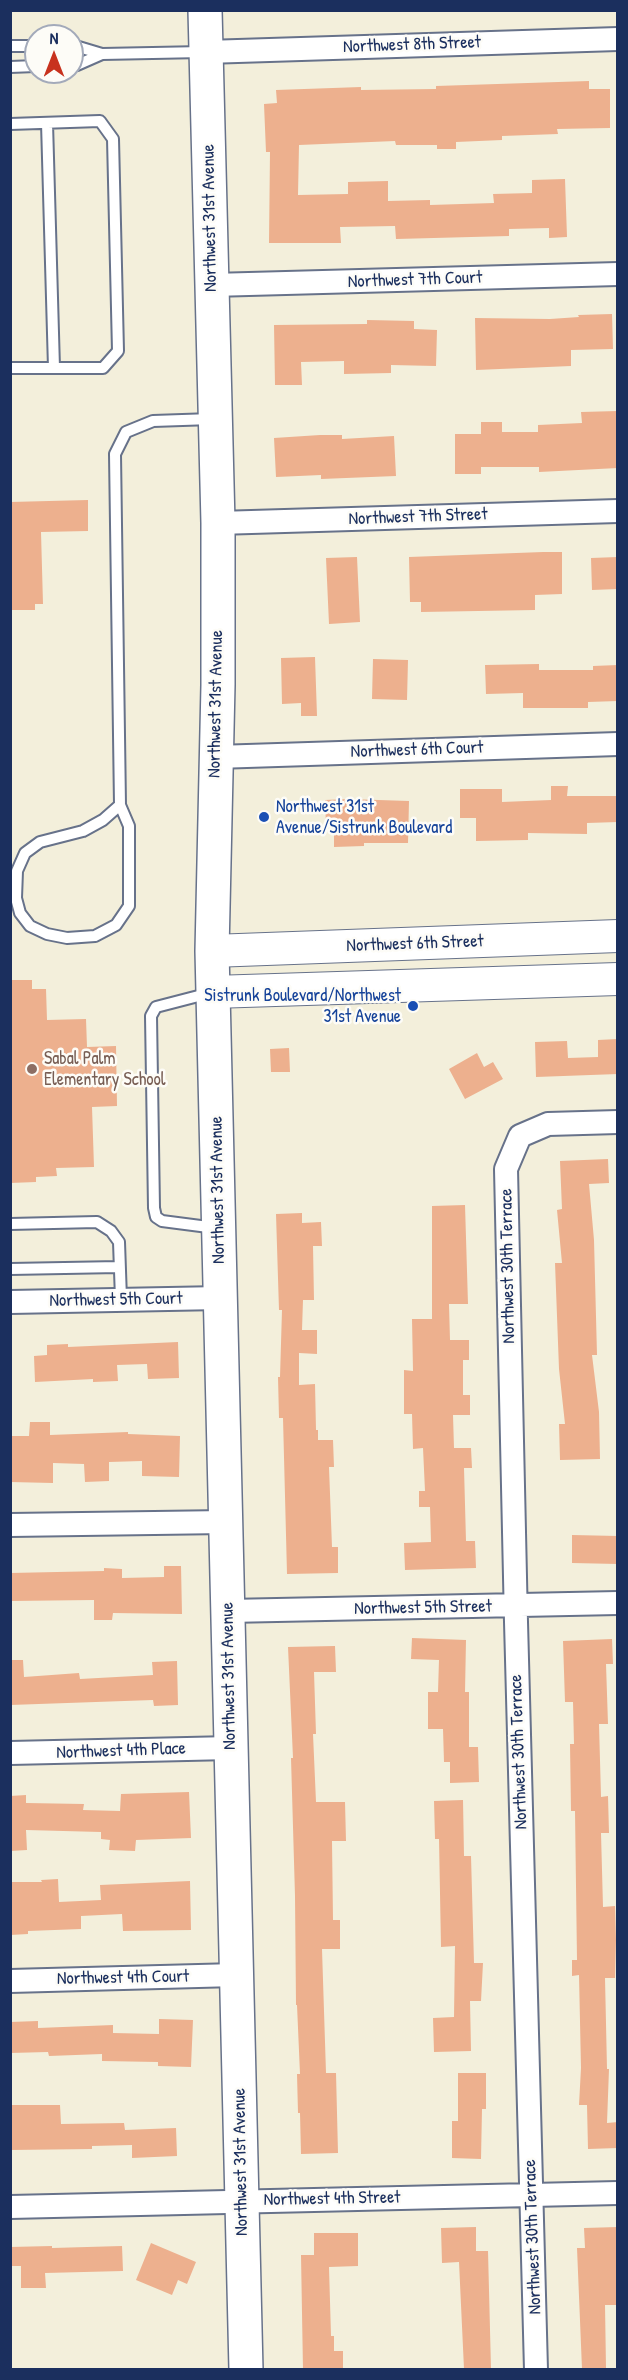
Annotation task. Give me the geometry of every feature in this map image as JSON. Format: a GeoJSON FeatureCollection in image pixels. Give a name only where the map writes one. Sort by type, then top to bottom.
{"type":"FeatureCollection","features":[{"type":"Feature","properties":{"kind":"main road","name":"Northwest 31st Avenue"},"geometry":{"type":"LineString","coordinates":[[205,10],[218,523],[212,951],[246,2370]]}},
{"type":"Feature","properties":{"kind":"street","name":"Northwest 8th Street"},"geometry":{"type":"LineString","coordinates":[[206,52],[618,39]]}},
{"type":"Feature","properties":{"kind":"street","name":"Northwest 7th Court"},"geometry":{"type":"LineString","coordinates":[[212,285],[618,274]]}},
{"type":"Feature","properties":{"kind":"street","name":"Northwest 7th Street"},"geometry":{"type":"LineString","coordinates":[[218,523],[618,511]]}},
{"type":"Feature","properties":{"kind":"street","name":"Northwest 6th Court"},"geometry":{"type":"LineString","coordinates":[[216,757],[618,744]]}},
{"type":"Feature","properties":{"kind":"street","name":"Northwest 6th Street"},"geometry":{"type":"LineString","coordinates":[[212,951],[618,936]]}},
{"type":"Feature","properties":{"kind":"street"},"geometry":{"type":"LineString","coordinates":[[213,992],[618,979]]}},
{"type":"Feature","properties":{"kind":"street","name":"Northwest 30th Terrace"},"geometry":{"type":"LineString","coordinates":[[536,2370],[506,1169],[520,1136],[548,1124],[618,1122]]}},
{"type":"Feature","properties":{"kind":"street","name":"Northwest 5th Court"},"geometry":{"type":"LineString","coordinates":[[10,1302],[221,1298]]}},
{"type":"Feature","properties":{"kind":"street"},"geometry":{"type":"LineString","coordinates":[[10,1525],[226,1522]]}},
{"type":"Feature","properties":{"kind":"street","name":"Northwest 5th Street"},"geometry":{"type":"LineString","coordinates":[[228,1611],[618,1603]]}},
{"type":"Feature","properties":{"kind":"street","name":"Northwest 4th Place"},"geometry":{"type":"LineString","coordinates":[[10,1753],[231,1748]]}},
{"type":"Feature","properties":{"kind":"street","name":"Northwest 4th Court"},"geometry":{"type":"LineString","coordinates":[[10,1981],[236,1976]]}},
{"type":"Feature","properties":{"kind":"street","name":"Northwest 4th Street"},"geometry":{"type":"LineString","coordinates":[[10,2207],[618,2193]]}},
{"type":"Feature","properties":{"kind":"lane"},"geometry":{"type":"LineString","coordinates":[[84,49],[102,54],[206,52]]}},
{"type":"Feature","properties":{"kind":"lane"},"geometry":{"type":"LineString","coordinates":[[84,62],[102,54]]}},
{"type":"Feature","properties":{"kind":"lane"},"geometry":{"type":"LineString","coordinates":[[10,124],[100,122],[113,139],[118,351],[103,368],[10,368]]}},
{"type":"Feature","properties":{"kind":"lane"},"geometry":{"type":"LineString","coordinates":[[47,123],[54,368]]}},
{"type":"Feature","properties":{"kind":"lane"},"geometry":{"type":"LineString","coordinates":[[120,805],[103,820],[83,831],[40,842],[25,853],[17,871],[16,898],[20,913],[30,926],[47,934],[67,938],[95,936],[116,925],[129,906],[129,826],[120,805],[115,454],[126,432],[153,421],[216,419]]}},
{"type":"Feature","properties":{"kind":"lane"},"geometry":{"type":"LineString","coordinates":[[213,992],[156,1007],[151,1016],[153,1185],[154,1208],[159,1219],[219,1228]]}},
{"type":"Feature","properties":{"kind":"lane"},"geometry":{"type":"LineString","coordinates":[[10,1224],[97,1222],[111,1231],[118,1242],[121,1299]]}},
{"type":"Feature","properties":{"kind":"lane"},"geometry":{"type":"LineString","coordinates":[[10,1269],[119,1267]]}},
{"type":"Feature","properties":{"kind":"building"},"geometry":{"type":"Polygon","coordinates":[[[589,81],[589,89],[610,89],[610,128],[557,129],[558,134],[502,136],[502,140],[456,142],[456,149],[437,149],[437,145],[396,145],[395,141],[299,145],[298,195],[348,194],[348,182],[388,181],[388,201],[430,200],[430,205],[494,203],[493,194],[532,193],[532,180],[565,179],[567,237],[549,238],[549,228],[509,229],[509,236],[396,239],[395,226],[340,227],[341,243],[269,243],[270,152],[266,152],[264,104],[277,103],[276,90],[361,87],[361,90],[436,89],[436,86],[589,81]]]}},
{"type":"Feature","properties":{"kind":"building"},"geometry":{"type":"Polygon","coordinates":[[[612,314],[613,349],[571,350],[571,366],[476,370],[475,318],[550,319],[612,314]]]}},
{"type":"Feature","properties":{"kind":"building"},"geometry":{"type":"Polygon","coordinates":[[[367,320],[414,321],[414,329],[437,330],[436,366],[391,365],[391,373],[344,374],[344,361],[301,362],[302,385],[275,385],[274,325],[367,324],[367,320]]]}},
{"type":"Feature","properties":{"kind":"building"},"geometry":{"type":"Polygon","coordinates":[[[618,411],[618,468],[539,472],[539,467],[481,467],[481,474],[455,474],[455,434],[481,434],[481,422],[502,422],[502,432],[538,432],[538,425],[582,423],[581,412],[618,411]]]}},
{"type":"Feature","properties":{"kind":"building"},"geometry":{"type":"Polygon","coordinates":[[[342,435],[342,439],[394,436],[396,476],[321,479],[321,475],[276,477],[274,438],[342,435]]]}},
{"type":"Feature","properties":{"kind":"building"},"geometry":{"type":"Polygon","coordinates":[[[88,500],[88,531],[41,532],[43,604],[35,604],[35,610],[10,610],[10,502],[88,500]]]}},
{"type":"Feature","properties":{"kind":"building"},"geometry":{"type":"Polygon","coordinates":[[[562,552],[562,594],[535,595],[535,610],[421,612],[421,602],[410,602],[409,557],[562,552]]]}},
{"type":"Feature","properties":{"kind":"building"},"geometry":{"type":"Polygon","coordinates":[[[357,557],[360,622],[329,624],[326,558],[357,557]]]}},
{"type":"Feature","properties":{"kind":"building"},"geometry":{"type":"Polygon","coordinates":[[[618,557],[618,589],[592,590],[591,558],[618,557]]]}},
{"type":"Feature","properties":{"kind":"building"},"geometry":{"type":"Polygon","coordinates":[[[315,657],[317,716],[301,716],[301,703],[282,704],[281,658],[315,657]]]}},
{"type":"Feature","properties":{"kind":"building"},"geometry":{"type":"Polygon","coordinates":[[[373,659],[408,660],[407,700],[372,699],[373,659]]]}},
{"type":"Feature","properties":{"kind":"building"},"geometry":{"type":"Polygon","coordinates":[[[539,664],[539,670],[593,670],[593,666],[618,665],[618,701],[588,702],[588,708],[523,708],[523,693],[486,694],[485,665],[539,664]]]}},
{"type":"Feature","properties":{"kind":"building"},"geometry":{"type":"Polygon","coordinates":[[[551,786],[568,786],[567,796],[618,796],[618,822],[587,823],[587,834],[528,833],[528,840],[476,841],[476,818],[460,818],[460,789],[502,789],[502,802],[551,800],[551,786]]]}},
{"type":"Feature","properties":{"kind":"building"},"geometry":{"type":"Polygon","coordinates":[[[325,800],[409,801],[408,843],[364,843],[364,846],[334,847],[334,825],[326,825],[325,800]]]}},
{"type":"Feature","properties":{"kind":"building"},"geometry":{"type":"Polygon","coordinates":[[[10,980],[32,980],[32,989],[46,989],[47,1020],[86,1019],[87,1047],[116,1046],[117,1106],[92,1107],[94,1167],[56,1168],[57,1176],[36,1177],[36,1182],[10,1183],[10,980]]]}},
{"type":"Feature","properties":{"kind":"building"},"geometry":{"type":"Polygon","coordinates":[[[618,1039],[618,1074],[536,1077],[535,1042],[567,1041],[568,1058],[598,1057],[598,1040],[618,1039]]]}},
{"type":"Feature","properties":{"kind":"building"},"geometry":{"type":"Polygon","coordinates":[[[289,1048],[290,1072],[271,1072],[270,1049],[289,1048]]]}},
{"type":"Feature","properties":{"kind":"building"},"geometry":{"type":"Polygon","coordinates":[[[477,1053],[484,1067],[493,1062],[503,1079],[465,1099],[449,1069],[477,1053]]]}},
{"type":"Feature","properties":{"kind":"building"},"geometry":{"type":"Polygon","coordinates":[[[608,1159],[609,1183],[589,1184],[594,1240],[597,1355],[592,1355],[599,1412],[600,1459],[560,1460],[559,1424],[565,1424],[559,1369],[555,1263],[562,1263],[557,1210],[562,1209],[560,1161],[608,1159]]]}},
{"type":"Feature","properties":{"kind":"building"},"geometry":{"type":"Polygon","coordinates":[[[465,1205],[468,1304],[449,1304],[450,1340],[469,1340],[469,1360],[463,1360],[463,1395],[470,1395],[470,1415],[453,1415],[454,1448],[471,1448],[472,1468],[464,1468],[466,1541],[475,1541],[476,1568],[405,1570],[404,1543],[431,1542],[430,1507],[419,1507],[419,1491],[425,1491],[423,1448],[413,1449],[412,1414],[404,1414],[404,1370],[413,1371],[412,1319],[432,1319],[432,1206],[465,1205]]]}},
{"type":"Feature","properties":{"kind":"building"},"geometry":{"type":"Polygon","coordinates":[[[302,1213],[302,1223],[321,1222],[322,1246],[313,1246],[314,1300],[303,1300],[302,1330],[317,1330],[317,1354],[299,1353],[299,1385],[315,1384],[318,1440],[333,1440],[334,1467],[329,1467],[332,1547],[338,1547],[338,1573],[287,1574],[283,1418],[279,1418],[278,1377],[280,1377],[282,1310],[279,1310],[276,1214],[302,1213]]]}},
{"type":"Feature","properties":{"kind":"building"},"geometry":{"type":"Polygon","coordinates":[[[178,1342],[179,1378],[148,1379],[147,1364],[117,1365],[118,1381],[93,1382],[93,1379],[35,1382],[34,1356],[47,1355],[47,1345],[68,1344],[68,1347],[178,1342]]]}},
{"type":"Feature","properties":{"kind":"building"},"geometry":{"type":"Polygon","coordinates":[[[30,1422],[50,1422],[50,1435],[128,1432],[128,1434],[180,1436],[179,1477],[142,1476],[142,1461],[109,1462],[109,1481],[85,1482],[84,1464],[53,1463],[53,1483],[10,1482],[10,1436],[29,1436],[30,1422]]]}},
{"type":"Feature","properties":{"kind":"building"},"geometry":{"type":"Polygon","coordinates":[[[572,1535],[618,1536],[618,1564],[572,1563],[572,1535]]]}},
{"type":"Feature","properties":{"kind":"building"},"geometry":{"type":"Polygon","coordinates":[[[164,1566],[181,1566],[182,1614],[113,1613],[112,1620],[94,1620],[94,1600],[10,1601],[10,1573],[104,1571],[104,1568],[122,1569],[122,1578],[164,1577],[164,1566]]]}},
{"type":"Feature","properties":{"kind":"building"},"geometry":{"type":"Polygon","coordinates":[[[412,1638],[466,1640],[465,1692],[469,1692],[469,1747],[478,1747],[479,1782],[450,1783],[450,1762],[444,1762],[443,1729],[428,1729],[428,1692],[438,1692],[439,1660],[411,1659],[412,1638]]]}},
{"type":"Feature","properties":{"kind":"building"},"geometry":{"type":"Polygon","coordinates":[[[612,1639],[613,1664],[606,1664],[608,1724],[599,1724],[601,1797],[608,1796],[609,1833],[601,1833],[603,1907],[615,1906],[616,1940],[615,1978],[605,1978],[607,2069],[609,2069],[607,2123],[618,2122],[618,2148],[588,2149],[587,2105],[579,2105],[581,2068],[579,1975],[572,1976],[572,1960],[577,1960],[575,1811],[571,1811],[570,1744],[574,1744],[573,1702],[565,1702],[563,1641],[612,1639]]]}},
{"type":"Feature","properties":{"kind":"building"},"geometry":{"type":"Polygon","coordinates":[[[335,1646],[336,1672],[314,1672],[316,1734],[313,1734],[316,1802],[345,1802],[346,1841],[332,1841],[333,1920],[340,1920],[340,1949],[322,1949],[326,2073],[336,2073],[338,2153],[301,2154],[297,2074],[300,2074],[296,2005],[291,1758],[293,1758],[288,1647],[335,1646]]]}},
{"type":"Feature","properties":{"kind":"building"},"geometry":{"type":"Polygon","coordinates":[[[10,1660],[23,1660],[24,1677],[79,1673],[80,1679],[153,1675],[152,1662],[177,1661],[178,1705],[154,1706],[153,1700],[10,1705],[10,1660]]]}},
{"type":"Feature","properties":{"kind":"building"},"geometry":{"type":"Polygon","coordinates":[[[189,1792],[191,1838],[136,1840],[135,1851],[109,1850],[110,1840],[101,1839],[101,1832],[26,1830],[27,1850],[10,1851],[10,1796],[26,1795],[26,1803],[84,1804],[83,1810],[120,1811],[121,1794],[189,1792]]]}},
{"type":"Feature","properties":{"kind":"building"},"geometry":{"type":"Polygon","coordinates":[[[463,1800],[464,1856],[471,1856],[474,1963],[483,1963],[481,2001],[470,2001],[471,2051],[434,2052],[433,2018],[454,2017],[455,1946],[441,1947],[439,1839],[435,1839],[434,1801],[463,1800]]]}},
{"type":"Feature","properties":{"kind":"building"},"geometry":{"type":"Polygon","coordinates":[[[58,1879],[59,1902],[101,1900],[100,1885],[190,1881],[191,1930],[123,1931],[122,1914],[81,1916],[81,1929],[28,1931],[28,1934],[10,1935],[10,1882],[42,1882],[41,1880],[58,1879]]]}},
{"type":"Feature","properties":{"kind":"building"},"geometry":{"type":"Polygon","coordinates":[[[159,2019],[193,2020],[191,2067],[158,2066],[158,2062],[102,2061],[102,2054],[49,2056],[48,2052],[10,2053],[10,2022],[38,2021],[38,2028],[113,2025],[113,2033],[159,2034],[159,2019]]]}},
{"type":"Feature","properties":{"kind":"building"},"geometry":{"type":"Polygon","coordinates":[[[458,2073],[486,2073],[486,2109],[482,2109],[481,2159],[452,2158],[452,2121],[458,2121],[458,2073]]]}},
{"type":"Feature","properties":{"kind":"building"},"geometry":{"type":"Polygon","coordinates":[[[10,2105],[60,2105],[61,2124],[124,2123],[125,2130],[176,2128],[177,2156],[132,2158],[132,2145],[92,2146],[92,2149],[10,2150],[10,2105]]]}},
{"type":"Feature","properties":{"kind":"building"},"geometry":{"type":"Polygon","coordinates":[[[476,2227],[476,2251],[488,2251],[491,2369],[464,2369],[459,2262],[442,2263],[441,2228],[476,2227]]]}},
{"type":"Feature","properties":{"kind":"building"},"geometry":{"type":"Polygon","coordinates":[[[618,2227],[618,2305],[605,2305],[606,2368],[582,2369],[577,2248],[585,2248],[584,2228],[618,2227]]]}},
{"type":"Feature","properties":{"kind":"building"},"geometry":{"type":"Polygon","coordinates":[[[314,2233],[358,2233],[358,2266],[329,2267],[331,2336],[334,2336],[334,2351],[343,2351],[343,2370],[303,2370],[301,2255],[314,2255],[314,2233]]]}},
{"type":"Feature","properties":{"kind":"building"},"geometry":{"type":"Polygon","coordinates":[[[151,2243],[196,2262],[187,2284],[178,2280],[172,2295],[136,2280],[151,2243]]]}},
{"type":"Feature","properties":{"kind":"building"},"geometry":{"type":"Polygon","coordinates":[[[52,2246],[52,2248],[122,2246],[123,2271],[45,2273],[46,2288],[21,2288],[21,2266],[10,2266],[10,2247],[52,2246]]]}},
{"type":"Feature","properties":{"kind":"place","name":"Northwest 31st Avenue/Sistrunk Boulevard"},"geometry":{"type":"Point","coordinates":[264,817]}},
{"type":"Feature","properties":{"kind":"place","name":"Sistrunk Boulevard/Northwest 31st Avenue"},"geometry":{"type":"Point","coordinates":[413,1006]}},
{"type":"Feature","properties":{"kind":"place","name":"Sabal Palm Elementary School"},"geometry":{"type":"Point","coordinates":[32,1069]}}]}
